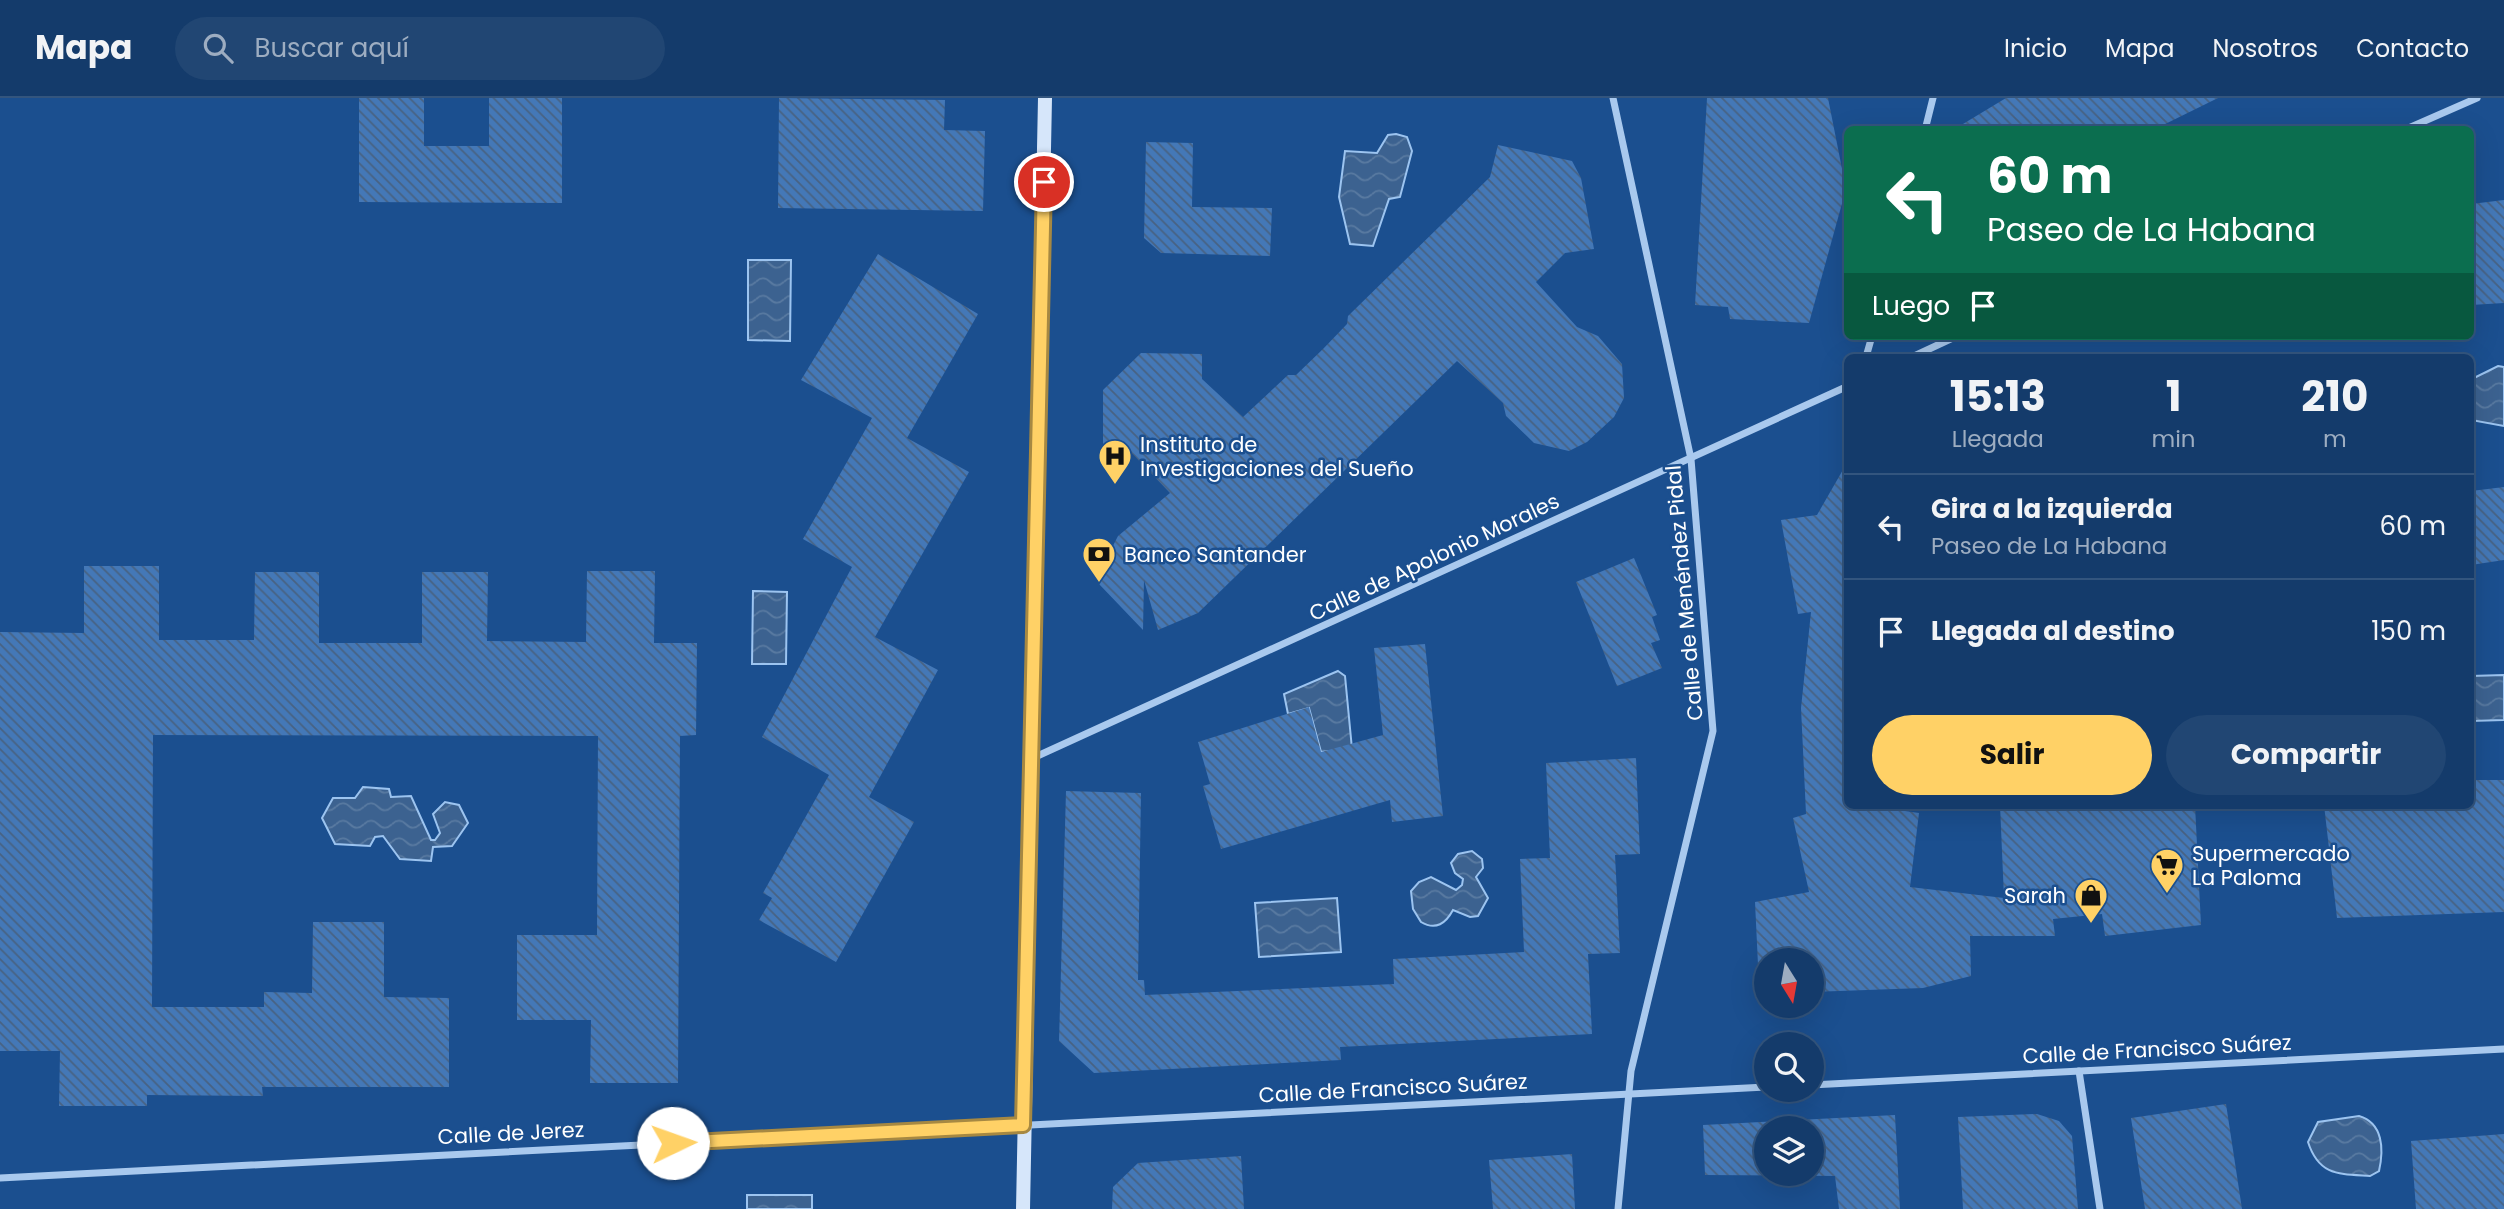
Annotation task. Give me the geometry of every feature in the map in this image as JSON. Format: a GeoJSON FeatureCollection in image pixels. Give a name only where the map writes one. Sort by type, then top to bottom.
{"type":"FeatureCollection","features":[{"type":"Feature","properties":{"kind":"street"},"geometry":{"type":"LineString","coordinates":[[1023,1209],[1045,98]]}},
{"type":"Feature","properties":{"kind":"street","name":"Calle de Menéndez Pidal"},"geometry":{"type":"LineString","coordinates":[[1614,98],[1691,459],[1713,731],[1633,1061],[1618,1209]]}},
{"type":"Feature","properties":{"kind":"street"},"geometry":{"type":"LineString","coordinates":[[1926,126],[1933,98]]}},
{"type":"Feature","properties":{"kind":"street"},"geometry":{"type":"LineString","coordinates":[[2413,126],[2477,98]]}},
{"type":"Feature","properties":{"kind":"street"},"geometry":{"type":"LineString","coordinates":[[1918,354],[1948,340]]}},
{"type":"Feature","properties":{"kind":"street","name":"Calle de Apolonio Morales"},"geometry":{"type":"LineString","coordinates":[[1032,758],[1844,388]]}},
{"type":"Feature","properties":{"kind":"street","name":"Calle de Francisco Suárez"},"geometry":{"type":"LineString","coordinates":[[1824,1084],[2504,1049]]}},
{"type":"Feature","properties":{"kind":"street"},"geometry":{"type":"LineString","coordinates":[[2079,1071],[2100,1209]]}},
{"type":"Feature","properties":{"kind":"street","name":"Calle de Francisco Suárez"},"geometry":{"type":"LineString","coordinates":[[1023,1125],[1754,1088]]}},
{"type":"Feature","properties":{"kind":"street","name":"Calle de Jerez"},"geometry":{"type":"LineString","coordinates":[[0,1178],[1023,1125]]}},
{"type":"Feature","properties":{"kind":"water"},"geometry":{"type":"Polygon","coordinates":[[[1388,135],[1407,137],[1412,151],[1400,197],[1389,199],[1373,246],[1350,244],[1339,197],[1345,151],[1377,153],[1388,135]]]}},
{"type":"Feature","properties":{"kind":"water"},"geometry":{"type":"Polygon","coordinates":[[[748,260],[791,260],[790,341],[748,340],[748,260]]]}},
{"type":"Feature","properties":{"kind":"water"},"geometry":{"type":"Polygon","coordinates":[[[2498,366],[2504,367],[2504,426],[2474,421],[2474,378],[2498,366]]]}},
{"type":"Feature","properties":{"kind":"water"},"geometry":{"type":"Polygon","coordinates":[[[753,591],[787,592],[786,664],[752,664],[753,591]]]}},
{"type":"Feature","properties":{"kind":"water"},"geometry":{"type":"Polygon","coordinates":[[[1338,671],[1345,676],[1352,749],[1321,752],[1309,708],[1288,714],[1284,694],[1338,671]]]}},
{"type":"Feature","properties":{"kind":"water"},"geometry":{"type":"Polygon","coordinates":[[[2504,675],[2504,720],[2474,721],[2474,676],[2504,675]]]}},
{"type":"Feature","properties":{"kind":"water"},"geometry":{"type":"Polygon","coordinates":[[[363,787],[389,789],[391,797],[411,796],[431,840],[435,840],[440,833],[433,814],[445,802],[459,805],[468,823],[452,846],[433,847],[431,861],[400,859],[383,836],[375,837],[370,846],[335,844],[322,818],[333,798],[355,798],[363,787]]]}},
{"type":"Feature","properties":{"kind":"water"},"geometry":{"type":"Polygon","coordinates":[[[1472,851],[1482,859],[1483,868],[1476,877],[1488,898],[1478,916],[1470,917],[1453,910],[1447,919],[1436,926],[1421,922],[1413,909],[1411,891],[1419,882],[1431,877],[1456,890],[1462,885],[1463,879],[1455,873],[1451,863],[1458,854],[1472,851]]]}},
{"type":"Feature","properties":{"kind":"water"},"geometry":{"type":"Polygon","coordinates":[[[1337,898],[1341,952],[1259,957],[1255,903],[1337,898]]]}},
{"type":"Feature","properties":{"kind":"water"},"geometry":{"type":"Polygon","coordinates":[[[2359,1116],[2373,1124],[2380,1138],[2379,1171],[2370,1176],[2340,1173],[2324,1167],[2308,1142],[2318,1122],[2359,1116]]]}},
{"type":"Feature","properties":{"kind":"water"},"geometry":{"type":"Polygon","coordinates":[[[747,1195],[812,1195],[812,1209],[747,1209],[747,1195]]]}},
{"type":"Feature","properties":{"kind":"building"},"geometry":{"type":"Polygon","coordinates":[[[359,98],[424,98],[424,146],[489,146],[489,98],[562,98],[562,203],[359,202],[359,98]]]}},
{"type":"Feature","properties":{"kind":"building"},"geometry":{"type":"Polygon","coordinates":[[[779,98],[945,100],[944,130],[985,131],[983,211],[778,208],[779,98]]]}},
{"type":"Feature","properties":{"kind":"building"},"geometry":{"type":"Polygon","coordinates":[[[1707,98],[1828,98],[1844,179],[1844,196],[1809,323],[1730,319],[1728,307],[1695,305],[1707,98]]]}},
{"type":"Feature","properties":{"kind":"building"},"geometry":{"type":"Polygon","coordinates":[[[2006,98],[2218,98],[2161,126],[1960,126],[2006,98]]]}},
{"type":"Feature","properties":{"kind":"building"},"geometry":{"type":"Polygon","coordinates":[[[1146,142],[1193,143],[1192,207],[1272,208],[1270,256],[1161,253],[1144,238],[1146,142]]]}},
{"type":"Feature","properties":{"kind":"building"},"geometry":{"type":"Polygon","coordinates":[[[1498,145],[1572,161],[1581,178],[1594,249],[1565,253],[1536,282],[1577,327],[1598,336],[1622,364],[1624,398],[1614,417],[1587,442],[1569,451],[1534,443],[1506,416],[1503,403],[1457,361],[1198,613],[1158,630],[1144,580],[1143,630],[1099,584],[1100,571],[1118,536],[1170,493],[1128,449],[1103,448],[1103,390],[1141,353],[1202,354],[1202,379],[1243,417],[1288,375],[1296,375],[1323,349],[1347,324],[1348,316],[1490,177],[1498,145]]]}},
{"type":"Feature","properties":{"kind":"building"},"geometry":{"type":"Polygon","coordinates":[[[2504,200],[2504,303],[2474,305],[2474,204],[2504,200]]]}},
{"type":"Feature","properties":{"kind":"building"},"geometry":{"type":"Polygon","coordinates":[[[878,254],[978,314],[907,438],[969,472],[875,637],[938,670],[869,797],[914,822],[836,962],[759,920],[772,898],[763,893],[829,775],[762,737],[852,567],[803,539],[872,418],[801,380],[878,254]]]}},
{"type":"Feature","properties":{"kind":"building"},"geometry":{"type":"Polygon","coordinates":[[[1844,468],[1844,809],[1905,809],[1919,813],[1910,887],[2004,898],[2000,809],[2195,809],[2201,925],[2105,936],[2102,914],[2053,919],[2055,936],[1970,936],[1971,976],[1923,988],[1824,992],[1824,948],[1757,948],[1755,902],[1809,892],[1793,818],[1806,814],[1801,708],[1811,612],[1798,614],[1781,520],[1817,515],[1844,468]]]}},
{"type":"Feature","properties":{"kind":"building"},"geometry":{"type":"Polygon","coordinates":[[[2504,487],[2504,560],[2474,565],[2474,491],[2504,487]]]}},
{"type":"Feature","properties":{"kind":"building"},"geometry":{"type":"Polygon","coordinates":[[[1634,558],[1657,615],[1652,617],[1660,640],[1651,643],[1662,668],[1617,686],[1576,582],[1634,558]]]}},
{"type":"Feature","properties":{"kind":"building"},"geometry":{"type":"Polygon","coordinates":[[[84,566],[159,566],[159,640],[254,640],[255,572],[319,572],[319,643],[422,643],[422,572],[488,572],[487,641],[586,642],[587,571],[655,571],[654,643],[697,643],[696,735],[680,736],[678,1083],[590,1083],[591,1020],[517,1020],[517,935],[597,935],[598,736],[153,735],[152,1007],[264,1007],[264,992],[312,993],[313,922],[384,922],[384,997],[449,998],[449,1087],[262,1087],[263,1096],[147,1095],[147,1106],[59,1106],[60,1051],[0,1051],[0,632],[84,633],[84,566]]]}},
{"type":"Feature","properties":{"kind":"building"},"geometry":{"type":"Polygon","coordinates":[[[1425,644],[1443,816],[1392,822],[1390,800],[1221,849],[1203,786],[1210,784],[1198,742],[1309,707],[1321,752],[1383,735],[1374,648],[1425,644]]]}},
{"type":"Feature","properties":{"kind":"building"},"geometry":{"type":"Polygon","coordinates":[[[1636,758],[1640,854],[1615,855],[1620,953],[1588,954],[1592,1034],[1340,1047],[1341,1060],[1094,1073],[1059,1041],[1066,791],[1141,793],[1138,980],[1144,980],[1145,995],[1394,984],[1393,959],[1524,952],[1520,859],[1550,858],[1546,763],[1636,758]]]}},
{"type":"Feature","properties":{"kind":"building"},"geometry":{"type":"Polygon","coordinates":[[[2474,780],[2504,780],[2504,912],[2337,918],[2324,809],[2474,809],[2474,780]]]}},
{"type":"Feature","properties":{"kind":"building"},"geometry":{"type":"Polygon","coordinates":[[[2226,1104],[2242,1209],[2145,1209],[2131,1118],[2226,1104]]]}},
{"type":"Feature","properties":{"kind":"building"},"geometry":{"type":"Polygon","coordinates":[[[2037,1114],[2059,1121],[2072,1136],[2078,1209],[1963,1209],[1958,1117],[2037,1114]]]}},
{"type":"Feature","properties":{"kind":"building"},"geometry":{"type":"Polygon","coordinates":[[[1895,1115],[1900,1209],[1839,1209],[1835,1176],[1824,1176],[1824,1119],[1895,1115]]]}},
{"type":"Feature","properties":{"kind":"building"},"geometry":{"type":"Polygon","coordinates":[[[1754,1122],[1754,1175],[1705,1175],[1703,1125],[1754,1122]]]}},
{"type":"Feature","properties":{"kind":"building"},"geometry":{"type":"Polygon","coordinates":[[[2504,1134],[2504,1209],[2416,1209],[2411,1141],[2504,1134]]]}},
{"type":"Feature","properties":{"kind":"building"},"geometry":{"type":"Polygon","coordinates":[[[1572,1154],[1575,1209],[1493,1209],[1489,1160],[1572,1154]]]}},
{"type":"Feature","properties":{"kind":"building"},"geometry":{"type":"Polygon","coordinates":[[[1241,1156],[1244,1209],[1112,1209],[1113,1187],[1138,1163],[1241,1156]]]}},
{"type":"Feature","properties":{"kind":"place","name":"Instituto de Investigaciones del Sueño"},"geometry":{"type":"Point","coordinates":[1115,486]}},
{"type":"Feature","properties":{"kind":"place","name":"Banco Santander"},"geometry":{"type":"Point","coordinates":[1099,584]}},
{"type":"Feature","properties":{"kind":"place","name":"Supermercado La Paloma"},"geometry":{"type":"Point","coordinates":[2167,895]}},
{"type":"Feature","properties":{"kind":"place","name":"Sarah"},"geometry":{"type":"Point","coordinates":[2091,925]}},
{"type":"Feature","properties":{"kind":"route"},"geometry":{"type":"LineString","coordinates":[[673,1143],[1023,1125],[1044,182]]}}]}
